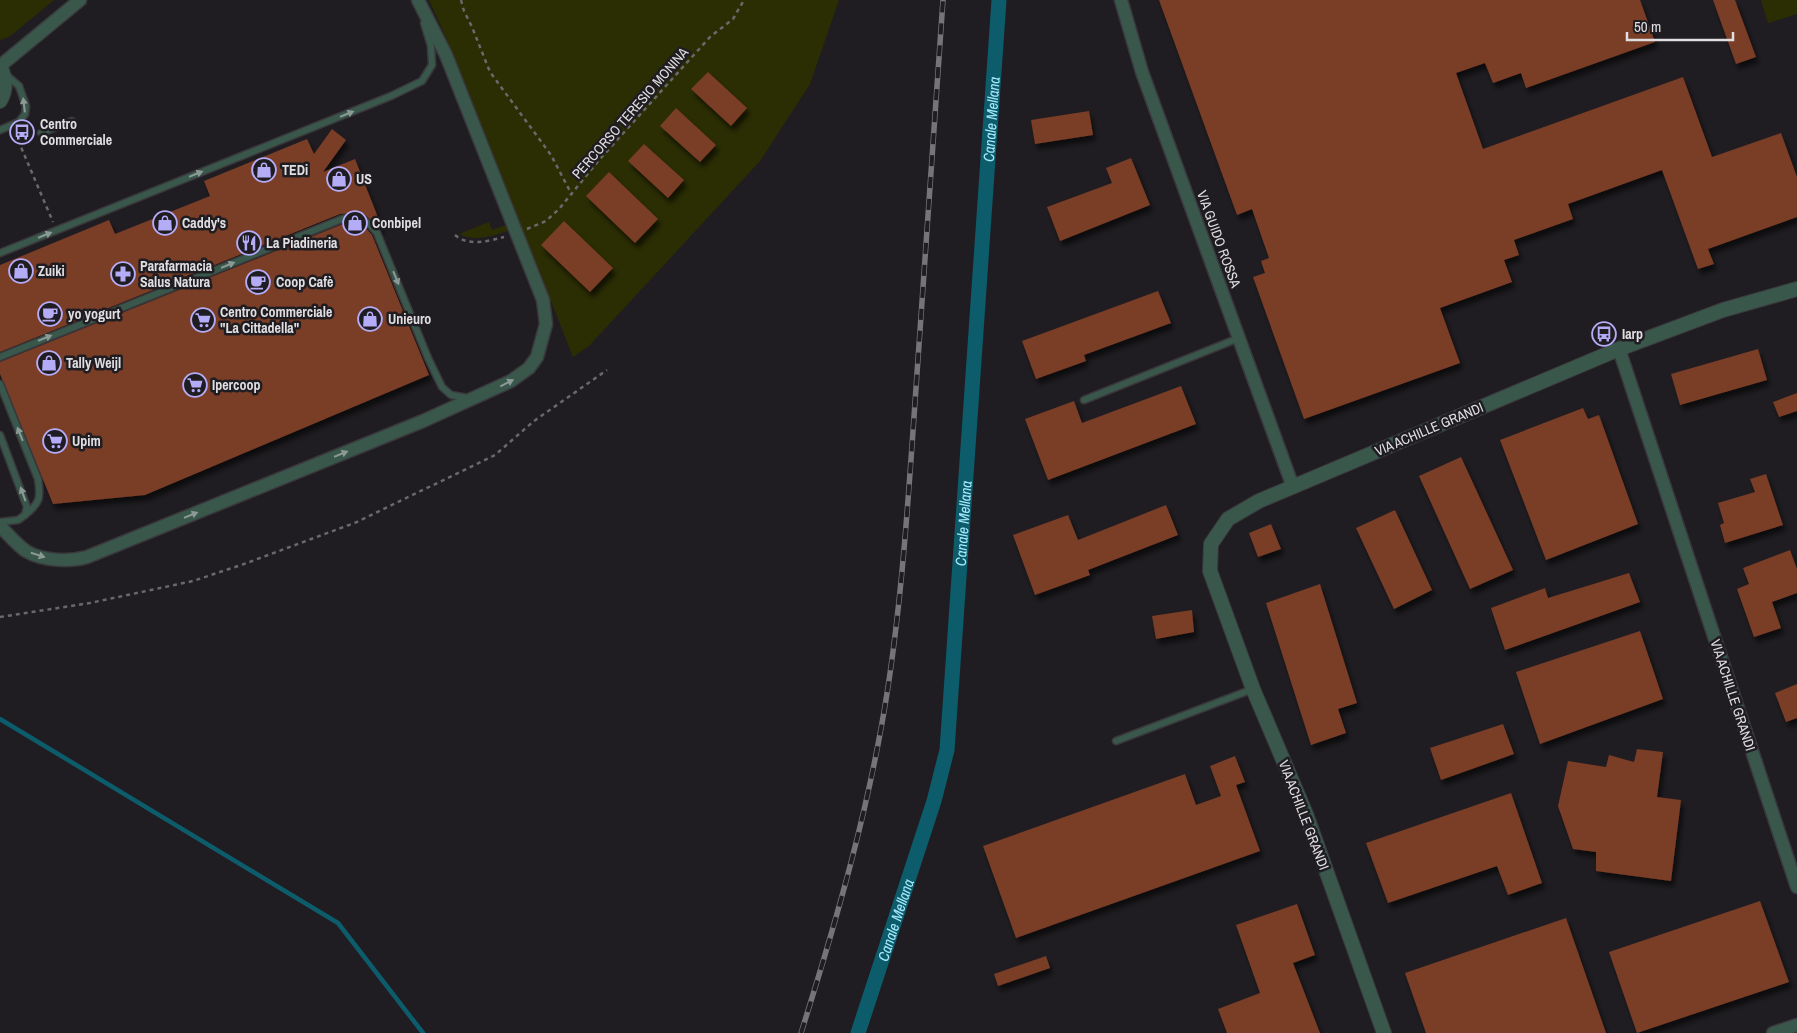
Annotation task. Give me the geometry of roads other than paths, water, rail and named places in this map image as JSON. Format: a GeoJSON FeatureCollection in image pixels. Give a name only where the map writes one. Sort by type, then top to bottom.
{"type":"FeatureCollection","features":[{"type":"Feature","properties":{"kind":"street"},"geometry":{"type":"LineString","coordinates":[[0,101],[5,89],[1,69],[80,0]]}},
{"type":"Feature","properties":{"kind":"street"},"geometry":{"type":"LineString","coordinates":[[0,524],[26,551],[49,558],[73,561],[87,558],[479,396],[511,381],[529,368],[537,357],[546,324],[543,300],[446,55],[417,0]]}},
{"type":"Feature","properties":{"kind":"street","name":"VIA GUIDO ROSSA"},"geometry":{"type":"LineString","coordinates":[[1120,0],[1142,72],[1293,487]]}},
{"type":"Feature","properties":{"kind":"street"},"geometry":{"type":"LineString","coordinates":[[1618,349],[1723,310],[1797,289]]}},
{"type":"Feature","properties":{"kind":"street","name":"VIA ACHILLE GRANDI"},"geometry":{"type":"LineString","coordinates":[[1384,1033],[1306,814],[1253,688],[1210,571],[1212,544],[1228,519],[1259,501],[1618,349],[1797,887]]}},
{"type":"Feature","properties":{"kind":"street"},"geometry":{"type":"LineString","coordinates":[[1773,1033],[1797,1025]]}},
{"type":"Feature","properties":{"kind":"lane"},"geometry":{"type":"LineString","coordinates":[[0,253],[382,99],[422,81],[432,65],[431,46],[417,0]]}},
{"type":"Feature","properties":{"kind":"lane"},"geometry":{"type":"LineString","coordinates":[[0,130],[19,122],[25,114],[26,106],[23,94],[17,84],[1,69]]}},
{"type":"Feature","properties":{"kind":"lane"},"geometry":{"type":"LineString","coordinates":[[41,133],[72,121]]}},
{"type":"Feature","properties":{"kind":"lane"},"geometry":{"type":"LineString","coordinates":[[0,357],[354,216],[367,221],[377,233],[428,358],[442,386],[451,395],[464,399],[479,396]]}},
{"type":"Feature","properties":{"kind":"lane"},"geometry":{"type":"LineString","coordinates":[[1084,400],[1239,338]]}},
{"type":"Feature","properties":{"kind":"lane"},"geometry":{"type":"LineString","coordinates":[[0,384],[38,479],[40,494],[37,506],[18,520],[0,524]]}},
{"type":"Feature","properties":{"kind":"lane"},"geometry":{"type":"LineString","coordinates":[[0,435],[25,497],[27,507],[25,515]]}},
{"type":"Feature","properties":{"kind":"lane"},"geometry":{"type":"LineString","coordinates":[[1116,741],[1253,688]]}},
{"type":"Feature","properties":{"kind":"waterway","name":"Canale Mellana"},"geometry":{"type":"LineString","coordinates":[[858,1033],[934,801],[947,750],[999,0]]}},
{"type":"Feature","properties":{"kind":"waterway"},"geometry":{"type":"LineString","coordinates":[[0,719],[338,923],[423,1033]]}},
{"type":"Feature","properties":{"kind":"railway"},"geometry":{"type":"LineString","coordinates":[[801,1033],[840,905],[851,862],[872,775],[888,687],[902,575],[943,0]]}},
{"type":"Feature","properties":{"kind":"place","name":"Centro Commerciale"},"geometry":{"type":"Point","coordinates":[22,132]}},
{"type":"Feature","properties":{"kind":"place","name":"TEDi"},"geometry":{"type":"Point","coordinates":[264,170]}},
{"type":"Feature","properties":{"kind":"place","name":"US"},"geometry":{"type":"Point","coordinates":[339,179]}},
{"type":"Feature","properties":{"kind":"place","name":"Caddy's"},"geometry":{"type":"Point","coordinates":[165,223]}},
{"type":"Feature","properties":{"kind":"place","name":"Conbipel"},"geometry":{"type":"Point","coordinates":[355,223]}},
{"type":"Feature","properties":{"kind":"place","name":"La Piadineria"},"geometry":{"type":"Point","coordinates":[249,243]}},
{"type":"Feature","properties":{"kind":"place","name":"Zuiki"},"geometry":{"type":"Point","coordinates":[21,271]}},
{"type":"Feature","properties":{"kind":"place","name":"Parafarmacia Salus Natura"},"geometry":{"type":"Point","coordinates":[123,274]}},
{"type":"Feature","properties":{"kind":"place","name":"Coop Cafè"},"geometry":{"type":"Point","coordinates":[258,282]}},
{"type":"Feature","properties":{"kind":"place","name":"yo yogurt"},"geometry":{"type":"Point","coordinates":[50,314]}},
{"type":"Feature","properties":{"kind":"place","name":"Unieuro"},"geometry":{"type":"Point","coordinates":[370,319]}},
{"type":"Feature","properties":{"kind":"place","name":"Centro Commerciale \"La Cittadella\""},"geometry":{"type":"Point","coordinates":[203,320]}},
{"type":"Feature","properties":{"kind":"place","name":"Iarp"},"geometry":{"type":"Point","coordinates":[1604,334]}},
{"type":"Feature","properties":{"kind":"place","name":"Tally Weijl"},"geometry":{"type":"Point","coordinates":[49,363]}},
{"type":"Feature","properties":{"kind":"place","name":"Ipercoop"},"geometry":{"type":"Point","coordinates":[195,385]}},
{"type":"Feature","properties":{"kind":"place","name":"Upim"},"geometry":{"type":"Point","coordinates":[55,441]}}]}
